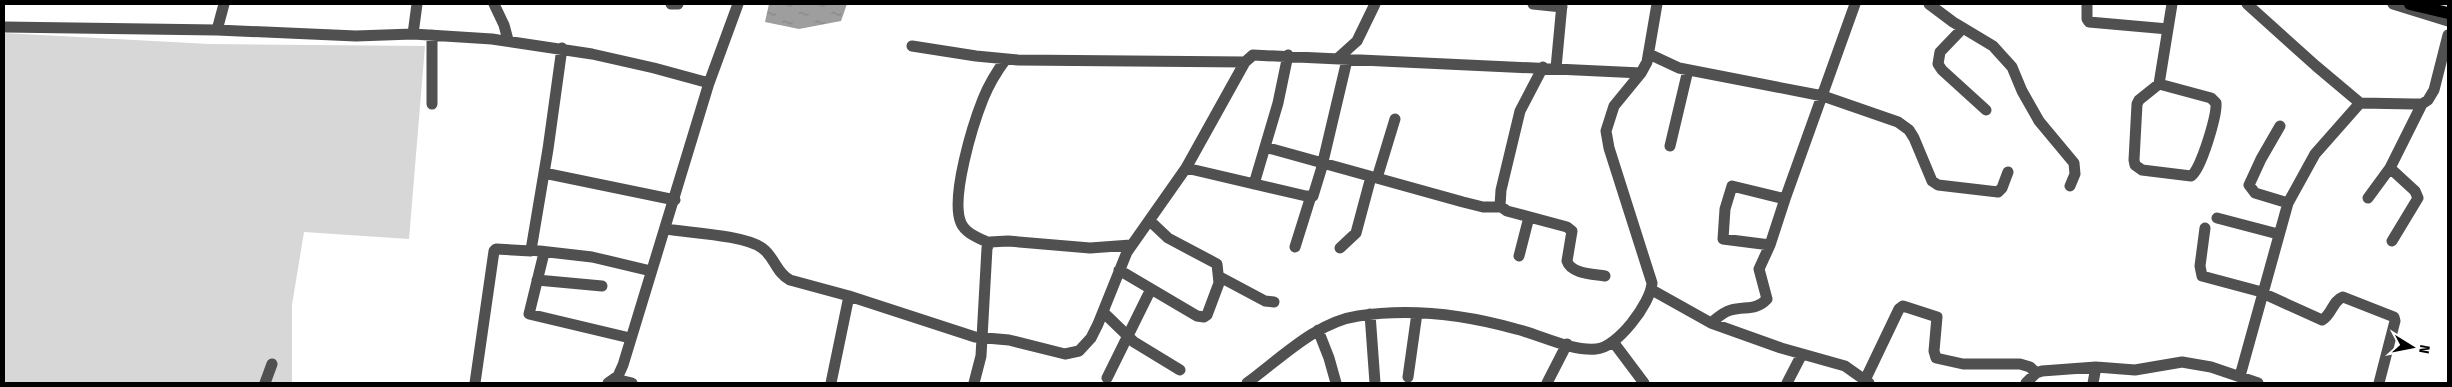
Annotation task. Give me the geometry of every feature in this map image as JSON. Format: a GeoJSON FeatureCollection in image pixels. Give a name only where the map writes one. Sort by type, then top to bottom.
{"type":"FeatureCollection","features":[{"type":"Feature","properties":{"kind":"main road"},"geometry":{"type":"LineString","coordinates":[[2410,4],[2448,13]]}},
{"type":"Feature","properties":{"kind":"street"},"geometry":{"type":"LineString","coordinates":[[217,30],[224,4]]}},
{"type":"Feature","properties":{"kind":"street"},"geometry":{"type":"LineString","coordinates":[[413,34],[417,4]]}},
{"type":"Feature","properties":{"kind":"street"},"geometry":{"type":"LineString","coordinates":[[494,4],[504,25],[508,40]]}},
{"type":"Feature","properties":{"kind":"street"},"geometry":{"type":"LineString","coordinates":[[671,4],[678,4]]}},
{"type":"Feature","properties":{"kind":"street"},"geometry":{"type":"LineString","coordinates":[[611,381],[621,372],[651,271],[675,200],[709,83],[738,4]]}},
{"type":"Feature","properties":{"kind":"street"},"geometry":{"type":"LineString","coordinates":[[1295,247],[1311,196],[1316,190],[1323,163],[1342,60],[1357,41],[1375,4]]}},
{"type":"Feature","properties":{"kind":"street"},"geometry":{"type":"LineString","coordinates":[[1533,4],[1562,5],[1556,68]]}},
{"type":"Feature","properties":{"kind":"street"},"geometry":{"type":"LineString","coordinates":[[1247,383],[1318,330],[1343,319],[1370,314],[1417,313],[1466,318],[1511,327],[1568,344],[1596,349],[1614,343],[1643,308],[1652,290],[1651,277],[1609,148],[1606,131],[1614,106],[1641,73],[1649,54],[1657,4]]}},
{"type":"Feature","properties":{"kind":"street"},"geometry":{"type":"LineString","coordinates":[[1711,323],[1726,312],[1741,308],[1754,309],[1767,299],[1760,269],[1855,4]]}},
{"type":"Feature","properties":{"kind":"street"},"geometry":{"type":"LineString","coordinates":[[1930,4],[1963,28],[1993,46],[2012,66],[2022,91],[2039,121],[2074,163],[2075,174],[2070,186]]}},
{"type":"Feature","properties":{"kind":"street"},"geometry":{"type":"LineString","coordinates":[[2087,4],[2086,19],[2089,22],[2168,29]]}},
{"type":"Feature","properties":{"kind":"street"},"geometry":{"type":"LineString","coordinates":[[2159,84],[2210,98],[2216,103],[2197,170],[2191,176],[2142,170],[2135,165],[2138,104],[2139,100],[2159,84],[2172,4]]}},
{"type":"Feature","properties":{"kind":"street"},"geometry":{"type":"LineString","coordinates":[[2247,4],[2360,103],[2422,104]]}},
{"type":"Feature","properties":{"kind":"street"},"geometry":{"type":"LineString","coordinates":[[2393,4],[2448,20]]}},
{"type":"Feature","properties":{"kind":"street"},"geometry":{"type":"LineString","coordinates":[[4,27],[217,30],[356,36],[413,34],[508,40],[562,48],[654,68],[709,83]]}},
{"type":"Feature","properties":{"kind":"street"},"geometry":{"type":"LineString","coordinates":[[1963,28],[1940,52],[1938,64],[1942,70],[1986,110]]}},
{"type":"Feature","properties":{"kind":"street"},"geometry":{"type":"LineString","coordinates":[[432,35],[432,104]]}},
{"type":"Feature","properties":{"kind":"street"},"geometry":{"type":"LineString","coordinates":[[2368,198],[2390,168],[2422,104],[2428,100],[2434,90],[2445,63],[2448,35]]}},
{"type":"Feature","properties":{"kind":"street"},"geometry":{"type":"LineString","coordinates":[[912,46],[1006,59],[1245,62]]}},
{"type":"Feature","properties":{"kind":"street"},"geometry":{"type":"LineString","coordinates":[[531,251],[562,48]]}},
{"type":"Feature","properties":{"kind":"street"},"geometry":{"type":"LineString","coordinates":[[1649,54],[1688,70],[1823,96],[1888,118],[1904,126],[1914,138],[1932,180],[1938,185],[1998,192],[2002,188],[2008,172]]}},
{"type":"Feature","properties":{"kind":"street"},"geometry":{"type":"LineString","coordinates":[[666,229],[742,240],[756,244],[770,254],[782,275],[786,278],[982,338],[1010,340],[1060,353],[1072,354],[1085,346],[1103,312],[1131,245],[1150,221],[1186,168],[1245,62],[1253,55],[1288,55],[1342,60],[1544,67],[1641,73]]}},
{"type":"Feature","properties":{"kind":"street"},"geometry":{"type":"LineString","coordinates":[[1254,184],[1278,103],[1288,55]]}},
{"type":"Feature","properties":{"kind":"street"},"geometry":{"type":"LineString","coordinates":[[989,243],[974,236],[965,229],[959,216],[958,200],[964,161],[983,100],[1006,59]]}},
{"type":"Feature","properties":{"kind":"street"},"geometry":{"type":"LineString","coordinates":[[1501,207],[1501,190],[1515,127],[1526,98],[1544,67]]}},
{"type":"Feature","properties":{"kind":"street"},"geometry":{"type":"LineString","coordinates":[[1670,146],[1688,70]]}},
{"type":"Feature","properties":{"kind":"street"},"geometry":{"type":"LineString","coordinates":[[2240,376],[2288,203],[2315,154],[2360,103]]}},
{"type":"Feature","properties":{"kind":"street"},"geometry":{"type":"LineString","coordinates":[[1340,248],[1356,234],[1395,119]]}},
{"type":"Feature","properties":{"kind":"street"},"geometry":{"type":"LineString","coordinates":[[2280,126],[2260,159],[2249,185],[2251,191],[2255,193],[2288,203]]}},
{"type":"Feature","properties":{"kind":"street"},"geometry":{"type":"LineString","coordinates":[[1265,147],[1463,202],[1483,207],[1501,207],[1508,211],[1570,229],[1572,231],[1567,257],[1568,265],[1574,270],[1606,276]]}},
{"type":"Feature","properties":{"kind":"street"},"geometry":{"type":"LineString","coordinates":[[1186,168],[1311,196]]}},
{"type":"Feature","properties":{"kind":"street"},"geometry":{"type":"LineString","coordinates":[[2390,168],[2415,191],[2418,198],[2392,242]]}},
{"type":"Feature","properties":{"kind":"street"},"geometry":{"type":"LineString","coordinates":[[544,173],[675,200]]}},
{"type":"Feature","properties":{"kind":"street"},"geometry":{"type":"LineString","coordinates":[[1770,245],[1723,239],[1725,209],[1732,186],[1785,199]]}},
{"type":"Feature","properties":{"kind":"street"},"geometry":{"type":"LineString","coordinates":[[1519,256],[1529,217]]}},
{"type":"Feature","properties":{"kind":"street"},"geometry":{"type":"LineString","coordinates":[[2217,218],[2278,234]]}},
{"type":"Feature","properties":{"kind":"street"},"geometry":{"type":"LineString","coordinates":[[1119,270],[1197,316],[1204,317],[1211,307],[1220,277],[1219,268],[1214,261],[1168,238],[1150,221]]}},
{"type":"Feature","properties":{"kind":"street"},"geometry":{"type":"LineString","coordinates":[[2205,228],[2200,274],[2263,294],[2322,320],[2326,319],[2337,300],[2343,297],[2394,317],[2395,321],[2379,383]]}},
{"type":"Feature","properties":{"kind":"street"},"geometry":{"type":"LineString","coordinates":[[989,243],[994,240],[1090,248],[1131,245]]}},
{"type":"Feature","properties":{"kind":"street"},"geometry":{"type":"LineString","coordinates":[[974,383],[980,360],[989,243]]}},
{"type":"Feature","properties":{"kind":"street"},"geometry":{"type":"LineString","coordinates":[[475,383],[494,251],[496,249],[592,257],[651,271]]}},
{"type":"Feature","properties":{"kind":"street"},"geometry":{"type":"LineString","coordinates":[[544,253],[529,314],[630,338]]}},
{"type":"Feature","properties":{"kind":"street"},"geometry":{"type":"LineString","coordinates":[[1220,277],[1265,301],[1274,302]]}},
{"type":"Feature","properties":{"kind":"street"},"geometry":{"type":"LineString","coordinates":[[537,280],[602,286]]}},
{"type":"Feature","properties":{"kind":"street"},"geometry":{"type":"LineString","coordinates":[[1107,378],[1151,289]]}},
{"type":"Feature","properties":{"kind":"street"},"geometry":{"type":"LineString","coordinates":[[1652,290],[1711,323],[1802,354],[1845,366],[1867,381],[1899,309],[1903,306],[1934,314],[1938,318],[1934,351],[1936,358],[1963,364],[2020,364],[2030,367],[2036,373]]}},
{"type":"Feature","properties":{"kind":"street"},"geometry":{"type":"LineString","coordinates":[[831,383],[849,296]]}},
{"type":"Feature","properties":{"kind":"street"},"geometry":{"type":"LineString","coordinates":[[1103,312],[1140,346],[1180,370]]}},
{"type":"Feature","properties":{"kind":"street"},"geometry":{"type":"LineString","coordinates":[[1408,377],[1417,313]]}},
{"type":"Feature","properties":{"kind":"street"},"geometry":{"type":"LineString","coordinates":[[1370,314],[1375,383]]}},
{"type":"Feature","properties":{"kind":"street"},"geometry":{"type":"LineString","coordinates":[[1318,330],[1336,383]]}},
{"type":"Feature","properties":{"kind":"street"},"geometry":{"type":"LineString","coordinates":[[1614,343],[1644,383]]}},
{"type":"Feature","properties":{"kind":"street"},"geometry":{"type":"LineString","coordinates":[[1547,383],[1568,344]]}},
{"type":"Feature","properties":{"kind":"street"},"geometry":{"type":"LineString","coordinates":[[1787,383],[1802,354]]}},
{"type":"Feature","properties":{"kind":"street"},"geometry":{"type":"LineString","coordinates":[[2026,383],[2036,373],[2096,368],[2134,370],[2182,362],[2211,367],[2258,383]]}},
{"type":"Feature","properties":{"kind":"street"},"geometry":{"type":"LineString","coordinates":[[265,383],[272,364]]}},
{"type":"Feature","properties":{"kind":"street"},"geometry":{"type":"LineString","coordinates":[[2093,383],[2096,368]]}},
{"type":"Feature","properties":{"kind":"street"},"geometry":{"type":"LineString","coordinates":[[611,381],[632,383]]}},
{"type":"Feature","properties":{"kind":"shaded area"},"geometry":{"type":"Polygon","coordinates":[[[4,33],[209,44],[425,46],[409,239],[304,232],[292,305],[292,383],[4,383],[4,33]]]}},
{"type":"Feature","properties":{"kind":"water"},"geometry":{"type":"Polygon","coordinates":[[[769,4],[847,4],[841,21],[799,29],[765,22],[769,4]]]}}]}
